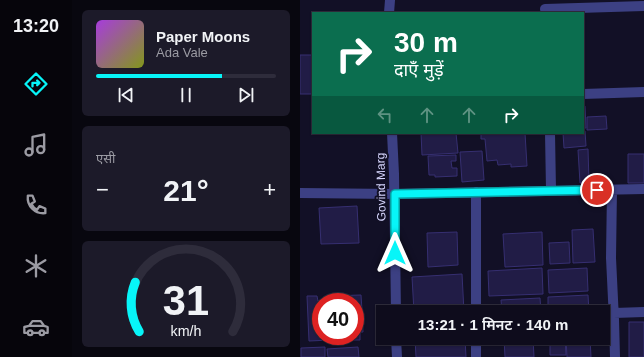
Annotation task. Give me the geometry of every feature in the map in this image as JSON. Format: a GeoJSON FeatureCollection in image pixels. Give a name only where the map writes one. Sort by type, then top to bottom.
{"type":"FeatureCollection","features":[{"type":"Feature","properties":{"kind":"street"},"geometry":{"type":"LineString","coordinates":[[389,12],[390,0]]}},
{"type":"Feature","properties":{"kind":"street"},"geometry":{"type":"LineString","coordinates":[[545,7],[644,6]]}},
{"type":"Feature","properties":{"kind":"street"},"geometry":{"type":"LineString","coordinates":[[584,94],[644,92]]}},
{"type":"Feature","properties":{"kind":"street","name":"Govind Marg"},"geometry":{"type":"LineString","coordinates":[[392,134],[395,194],[396,305]]}},
{"type":"Feature","properties":{"kind":"street"},"geometry":{"type":"LineString","coordinates":[[550,134],[551,190]]}},
{"type":"Feature","properties":{"kind":"street"},"geometry":{"type":"LineString","coordinates":[[612,189],[611,258],[615,357]]}},
{"type":"Feature","properties":{"kind":"street"},"geometry":{"type":"LineString","coordinates":[[300,193],[395,194],[644,189]]}},
{"type":"Feature","properties":{"kind":"street"},"geometry":{"type":"LineString","coordinates":[[476,192],[476,305]]}},
{"type":"Feature","properties":{"kind":"street"},"geometry":{"type":"LineString","coordinates":[[614,312],[644,312]]}},
{"type":"Feature","properties":{"kind":"street"},"geometry":{"type":"LineString","coordinates":[[396,345],[397,357]]}},
{"type":"Feature","properties":{"kind":"street"},"geometry":{"type":"LineString","coordinates":[[476,345],[476,357]]}},
{"type":"Feature","properties":{"kind":"building"},"geometry":{"type":"Polygon","coordinates":[[[300,55],[312,55],[312,94],[300,94],[300,55]]]}},
{"type":"Feature","properties":{"kind":"building"},"geometry":{"type":"Polygon","coordinates":[[[585,106],[586,128],[584,128],[585,106]]]}},
{"type":"Feature","properties":{"kind":"building"},"geometry":{"type":"Polygon","coordinates":[[[606,116],[607,129],[587,130],[587,117],[606,116]]]}},
{"type":"Feature","properties":{"kind":"building"},"geometry":{"type":"Polygon","coordinates":[[[584,132],[586,146],[564,148],[563,134],[584,134],[584,132]]]}},
{"type":"Feature","properties":{"kind":"building"},"geometry":{"type":"Polygon","coordinates":[[[421,134],[456,134],[458,153],[422,155],[421,134]]]}},
{"type":"Feature","properties":{"kind":"building"},"geometry":{"type":"Polygon","coordinates":[[[481,134],[525,134],[527,166],[511,167],[511,164],[498,165],[497,160],[487,161],[485,139],[481,139],[481,134]]]}},
{"type":"Feature","properties":{"kind":"building"},"geometry":{"type":"Polygon","coordinates":[[[588,149],[589,182],[580,183],[578,150],[588,149]]]}},
{"type":"Feature","properties":{"kind":"building"},"geometry":{"type":"Polygon","coordinates":[[[482,151],[484,180],[462,182],[460,152],[482,151]]]}},
{"type":"Feature","properties":{"kind":"building"},"geometry":{"type":"Polygon","coordinates":[[[628,154],[644,154],[644,183],[628,183],[628,154]]]}},
{"type":"Feature","properties":{"kind":"building"},"geometry":{"type":"Polygon","coordinates":[[[456,155],[456,161],[451,161],[452,168],[457,168],[457,176],[435,177],[435,175],[429,175],[428,156],[456,155]]]}},
{"type":"Feature","properties":{"kind":"building"},"geometry":{"type":"Polygon","coordinates":[[[357,206],[359,243],[321,244],[319,208],[357,206]]]}},
{"type":"Feature","properties":{"kind":"building"},"geometry":{"type":"Polygon","coordinates":[[[593,229],[595,262],[573,263],[572,230],[593,229]]]}},
{"type":"Feature","properties":{"kind":"building"},"geometry":{"type":"Polygon","coordinates":[[[457,232],[458,265],[428,267],[427,233],[457,232]]]}},
{"type":"Feature","properties":{"kind":"building"},"geometry":{"type":"Polygon","coordinates":[[[542,232],[543,265],[505,267],[503,234],[542,232]]]}},
{"type":"Feature","properties":{"kind":"building"},"geometry":{"type":"Polygon","coordinates":[[[569,242],[570,263],[550,264],[549,243],[569,242]]]}},
{"type":"Feature","properties":{"kind":"building"},"geometry":{"type":"Polygon","coordinates":[[[542,268],[543,294],[489,296],[488,271],[542,268]]]}},
{"type":"Feature","properties":{"kind":"building"},"geometry":{"type":"Polygon","coordinates":[[[587,268],[588,291],[549,293],[548,270],[587,268]]]}},
{"type":"Feature","properties":{"kind":"building"},"geometry":{"type":"Polygon","coordinates":[[[462,274],[464,305],[414,305],[412,277],[462,274]]]}},
{"type":"Feature","properties":{"kind":"building"},"geometry":{"type":"Polygon","coordinates":[[[588,295],[589,305],[548,305],[548,297],[588,295]]]}},
{"type":"Feature","properties":{"kind":"building"},"geometry":{"type":"Polygon","coordinates":[[[307,296],[312,296],[312,341],[309,341],[307,296]]]}},
{"type":"Feature","properties":{"kind":"building"},"geometry":{"type":"Polygon","coordinates":[[[540,298],[540,305],[501,305],[501,300],[540,298]]]}},
{"type":"Feature","properties":{"kind":"building"},"geometry":{"type":"Polygon","coordinates":[[[629,322],[644,322],[644,357],[629,357],[629,322]]]}},
{"type":"Feature","properties":{"kind":"building"},"geometry":{"type":"Polygon","coordinates":[[[415,345],[465,345],[466,357],[416,357],[415,345]]]}},
{"type":"Feature","properties":{"kind":"building"},"geometry":{"type":"Polygon","coordinates":[[[504,345],[533,345],[534,357],[505,357],[504,345]]]}},
{"type":"Feature","properties":{"kind":"building"},"geometry":{"type":"Polygon","coordinates":[[[550,345],[565,345],[566,355],[550,355],[550,345]]]}},
{"type":"Feature","properties":{"kind":"building"},"geometry":{"type":"Polygon","coordinates":[[[566,345],[590,345],[591,357],[567,357],[566,345]]]}},
{"type":"Feature","properties":{"kind":"building"},"geometry":{"type":"Polygon","coordinates":[[[325,347],[325,357],[301,357],[301,348],[325,347]]]}},
{"type":"Feature","properties":{"kind":"building"},"geometry":{"type":"Polygon","coordinates":[[[358,347],[359,357],[328,357],[327,349],[358,347]]]}},
{"type":"Feature","properties":{"kind":"route"},"geometry":{"type":"LineString","coordinates":[[395,253],[395,194],[597,190]]}}]}
